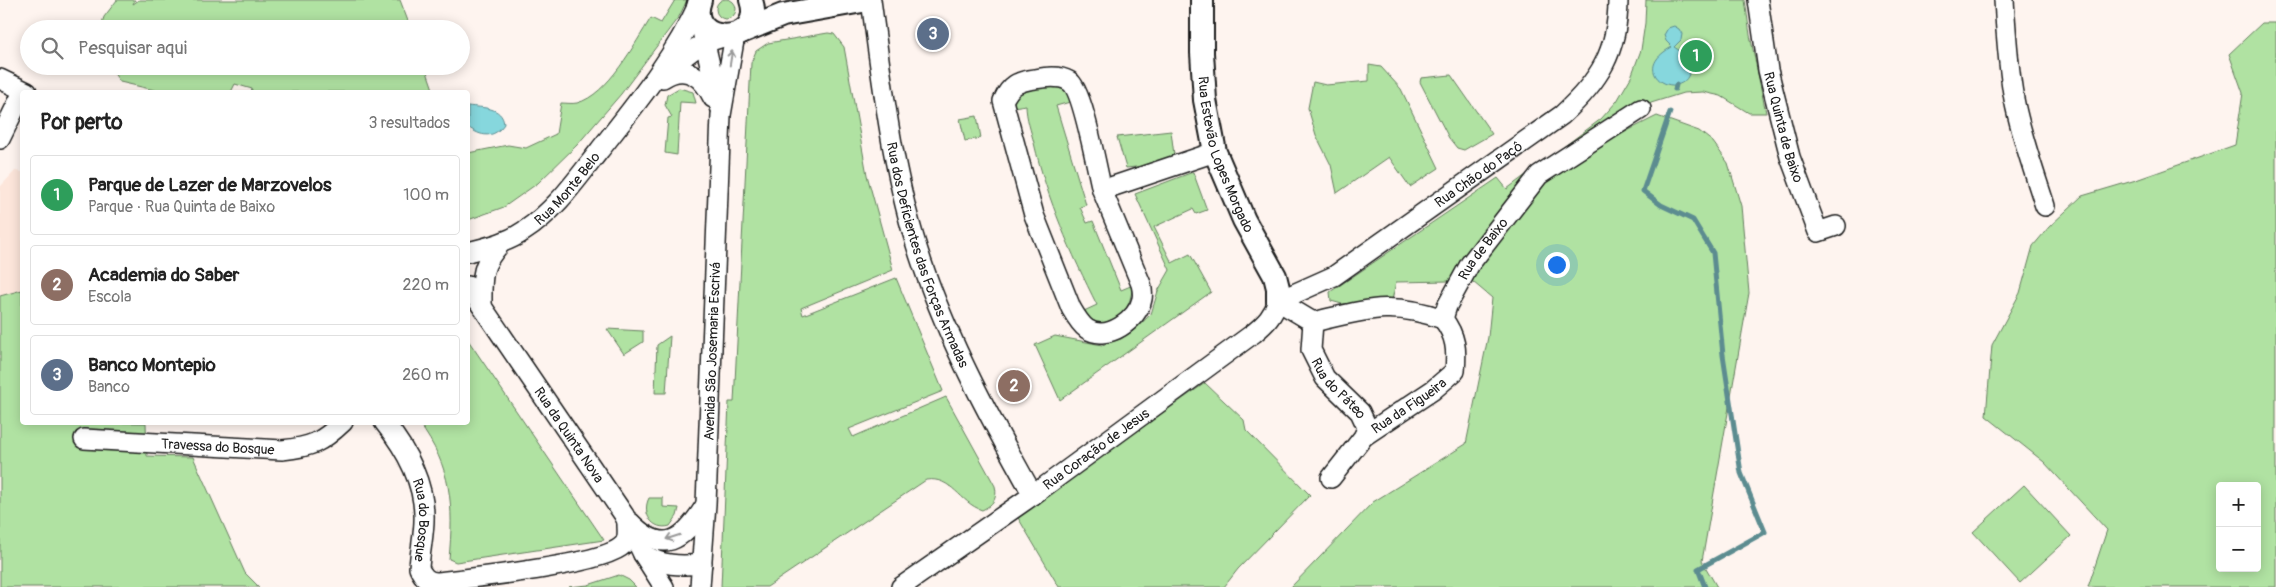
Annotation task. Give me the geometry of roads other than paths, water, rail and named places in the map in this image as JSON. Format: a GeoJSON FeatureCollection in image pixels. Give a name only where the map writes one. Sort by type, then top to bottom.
{"type":"FeatureCollection","features":[{"type":"Feature","properties":{"kind":"street"},"geometry":{"type":"LineString","coordinates":[[735,34],[750,20],[752,12],[751,0]]}},
{"type":"Feature","properties":{"kind":"street"},"geometry":{"type":"LineString","coordinates":[[817,0],[833,0]]}},
{"type":"Feature","properties":{"kind":"street"},"geometry":{"type":"LineString","coordinates":[[700,7],[708,30],[714,34],[735,34],[783,15],[869,0]]}},
{"type":"Feature","properties":{"kind":"street","name":"Rua dos Deficientes das Forças Armadas"},"geometry":{"type":"LineString","coordinates":[[869,0],[884,102],[897,170],[922,263],[953,341],[984,409],[1033,495]]}},
{"type":"Feature","properties":{"kind":"street","name":"Rua Estevão Lopes Morgado"},"geometry":{"type":"LineString","coordinates":[[1202,0],[1202,53],[1205,100],[1215,152],[1244,220],[1275,276],[1278,288],[1278,301]]}},
{"type":"Feature","properties":{"kind":"street","name":"Rua Chão do Paçô"},"geometry":{"type":"LineString","coordinates":[[1278,301],[1334,276],[1562,115],[1587,91],[1607,61],[1614,40],[1618,17],[1618,0]]}},
{"type":"Feature","properties":{"kind":"street","name":"Rua Quinta de Baixo"},"geometry":{"type":"LineString","coordinates":[[1758,0],[1768,70],[1790,156],[1818,232],[1836,226]]}},
{"type":"Feature","properties":{"kind":"street"},"geometry":{"type":"LineString","coordinates":[[2004,0],[2006,40],[2014,99],[2022,133],[2045,206]]}},
{"type":"Feature","properties":{"kind":"street","name":"Rua Monte Belo"},"geometry":{"type":"LineString","coordinates":[[470,252],[500,244],[524,232],[568,191],[650,88],[700,7]]}},
{"type":"Feature","properties":{"kind":"street","name":"Avenida São Josemaria Escrivá"},"geometry":{"type":"LineString","coordinates":[[700,7],[705,42],[721,115]]}},
{"type":"Feature","properties":{"kind":"street","name":"Rua Monte Belo"},"geometry":{"type":"LineString","coordinates":[[650,88],[692,49],[705,42],[735,34]]}},
{"type":"Feature","properties":{"kind":"street","name":"Avenida São Josemaria Escrivá"},"geometry":{"type":"LineString","coordinates":[[700,587],[706,504],[721,115],[735,34]]}},
{"type":"Feature","properties":{"kind":"street"},"geometry":{"type":"LineString","coordinates":[[650,88],[669,74],[685,72],[696,75],[707,85],[721,115]]}},
{"type":"Feature","properties":{"kind":"street"},"geometry":{"type":"LineString","coordinates":[[1043,77],[1058,77],[1070,81],[1080,99],[1102,190],[1142,284],[1142,300],[1135,314],[1124,325],[1099,333],[1088,329],[1078,320],[1070,308],[1034,215],[1003,101],[1009,88],[1020,81],[1043,77]]}},
{"type":"Feature","properties":{"kind":"street"},"geometry":{"type":"LineString","coordinates":[[0,78],[20,90]]}},
{"type":"Feature","properties":{"kind":"street"},"geometry":{"type":"LineString","coordinates":[[0,139],[20,101]]}},
{"type":"Feature","properties":{"kind":"street","name":"Rua de Baixo"},"geometry":{"type":"LineString","coordinates":[[1443,319],[1447,306],[1470,264],[1539,175],[1641,109]]}},
{"type":"Feature","properties":{"kind":"street"},"geometry":{"type":"LineString","coordinates":[[1102,190],[1215,152]]}},
{"type":"Feature","properties":{"kind":"street"},"geometry":{"type":"LineString","coordinates":[[482,306],[483,269],[500,244]]}},
{"type":"Feature","properties":{"kind":"street"},"geometry":{"type":"LineString","coordinates":[[470,252],[482,306]]}},
{"type":"Feature","properties":{"kind":"street","name":"Rua da Quinta Nova"},"geometry":{"type":"LineString","coordinates":[[470,289],[625,520],[643,554],[664,587]]}},
{"type":"Feature","properties":{"kind":"street"},"geometry":{"type":"LineString","coordinates":[[1278,301],[1313,322],[1374,308],[1401,307],[1443,319]]}},
{"type":"Feature","properties":{"kind":"street","name":"Rua Coração de Jesus"},"geometry":{"type":"LineString","coordinates":[[901,587],[1033,495],[1267,323],[1274,313],[1278,301]]}},
{"type":"Feature","properties":{"kind":"street","name":"Rua da Figueira"},"geometry":{"type":"LineString","coordinates":[[1364,436],[1433,390],[1455,371],[1456,344],[1452,330],[1443,319]]}},
{"type":"Feature","properties":{"kind":"street","name":"Rua do Páteo"},"geometry":{"type":"LineString","coordinates":[[1313,322],[1311,350],[1325,378],[1360,412],[1367,426],[1364,436]]}},
{"type":"Feature","properties":{"kind":"street","name":"Travessa do Bosque"},"geometry":{"type":"LineString","coordinates":[[84,438],[282,450],[309,447],[330,434],[340,425]]}},
{"type":"Feature","properties":{"kind":"street","name":"Rua do Bosque"},"geometry":{"type":"LineString","coordinates":[[386,425],[413,467],[420,490],[424,513],[419,568],[422,575],[429,581],[436,582],[605,556],[624,544],[628,538],[625,520]]}},
{"type":"Feature","properties":{"kind":"street"},"geometry":{"type":"LineString","coordinates":[[1331,478],[1364,436]]}},
{"type":"Feature","properties":{"kind":"street"},"geometry":{"type":"LineString","coordinates":[[625,520],[650,539],[659,541],[676,539],[692,526],[706,504]]}},
{"type":"Feature","properties":{"kind":"street"},"geometry":{"type":"LineString","coordinates":[[605,556],[635,557],[645,561],[643,554]]}},
{"type":"Feature","properties":{"kind":"street"},"geometry":{"type":"LineString","coordinates":[[643,554],[662,564],[681,566],[702,564]]}},
{"type":"Feature","properties":{"kind":"water"},"geometry":{"type":"Polygon","coordinates":[[[1674,26],[1682,34],[1681,40],[1674,47],[1689,59],[1691,66],[1685,80],[1677,85],[1660,81],[1655,74],[1654,66],[1659,57],[1672,47],[1666,41],[1664,35],[1668,28],[1674,26]]]}},
{"type":"Feature","properties":{"kind":"water"},"geometry":{"type":"Polygon","coordinates":[[[470,106],[491,109],[500,114],[504,124],[500,129],[487,135],[470,128],[470,106]]]}},
{"type":"Feature","properties":{"kind":"waterway"},"geometry":{"type":"LineString","coordinates":[[1675,89],[1676,85]]}},
{"type":"Feature","properties":{"kind":"waterway"},"geometry":{"type":"LineString","coordinates":[[1670,112],[1643,191],[1661,205],[1693,220],[1713,253],[1723,355],[1741,473],[1765,532],[1698,569],[1705,587]]}},
{"type":"Feature","properties":{"kind":"place","name":"Banco Montepio"},"geometry":{"type":"Point","coordinates":[933,34]}},
{"type":"Feature","properties":{"kind":"place","name":"Parque de Lazer de Marzovelos"},"geometry":{"type":"Point","coordinates":[1696,56]}},
{"type":"Feature","properties":{"kind":"place","name":"Academia do Saber"},"geometry":{"type":"Point","coordinates":[1014,386]}}]}
